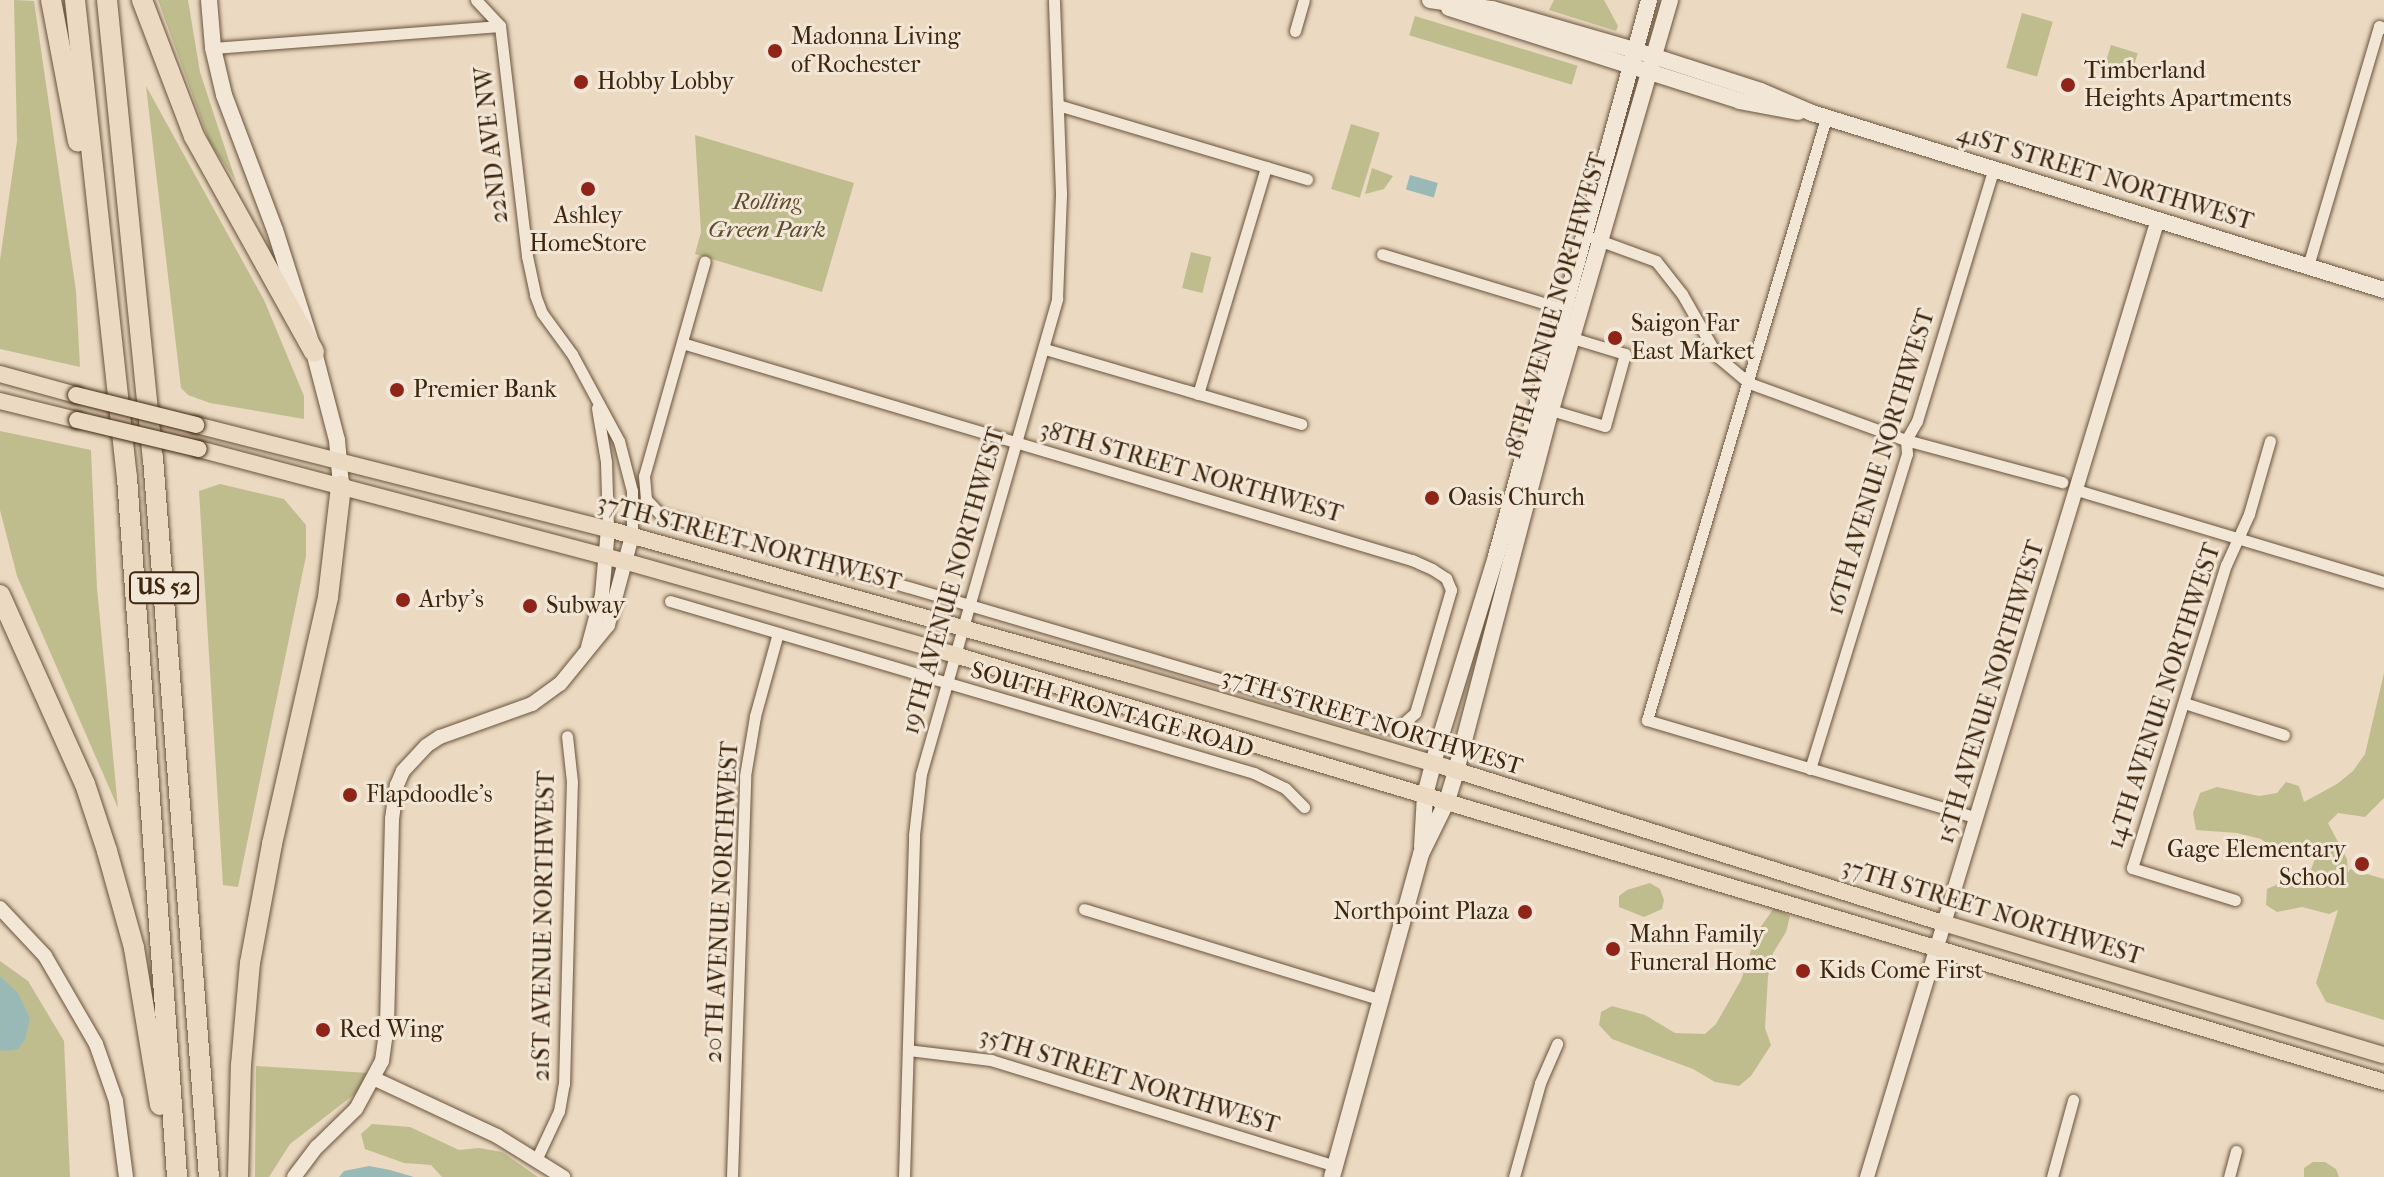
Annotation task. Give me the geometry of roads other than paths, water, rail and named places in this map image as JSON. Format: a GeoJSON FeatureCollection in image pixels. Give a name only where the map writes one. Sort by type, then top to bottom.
{"type":"FeatureCollection","features":[{"type":"Feature","properties":{"kind":"highway"},"geometry":{"type":"LineString","coordinates":[[51,0],[62,44],[114,354]]}},
{"type":"Feature","properties":{"kind":"highway","name":"US 52"},"geometry":{"type":"LineString","coordinates":[[75,0],[127,477],[177,1177]]}},
{"type":"Feature","properties":{"kind":"highway","name":"US 52"},"geometry":{"type":"LineString","coordinates":[[107,0],[155,474],[209,1177]]}},
{"type":"Feature","properties":{"kind":"highway"},"geometry":{"type":"LineString","coordinates":[[142,0],[194,136],[314,352]]}},
{"type":"Feature","properties":{"kind":"highway"},"geometry":{"type":"LineString","coordinates":[[238,1177],[242,1051],[252,951],[272,844],[330,586],[341,486]]}},
{"type":"Feature","properties":{"kind":"highway"},"geometry":{"type":"LineString","coordinates":[[0,595],[79,770],[107,851],[134,948],[148,1016],[167,1177]]}},
{"type":"Feature","properties":{"kind":"main road"},"geometry":{"type":"LineString","coordinates":[[209,0],[213,48],[234,124],[275,230],[314,352],[339,460],[341,486]]}},
{"type":"Feature","properties":{"kind":"main road","name":"41ST STREET NORTHWEST"},"geometry":{"type":"LineString","coordinates":[[1429,0],[1515,32],[1632,59],[1653,57],[1761,91],[1819,116],[2384,290]]}},
{"type":"Feature","properties":{"kind":"main road","name":"18TH AVENUE NORTHWEST"},"geometry":{"type":"LineString","coordinates":[[1421,854],[1447,801],[1456,771],[1572,338],[1632,59],[1649,0]]}},
{"type":"Feature","properties":{"kind":"main road","name":"18TH AVENUE NORTHWEST"},"geometry":{"type":"LineString","coordinates":[[1334,1172],[1421,854],[1425,795],[1433,764],[1496,556],[1563,309],[1592,237],[1670,0]]}},
{"type":"Feature","properties":{"kind":"main road","name":"41ST STREET NORTHWEST"},"geometry":{"type":"LineString","coordinates":[[1632,59],[1648,74],[1754,105],[1819,116]]}},
{"type":"Feature","properties":{"kind":"main road","name":"37TH STREET NORTHWEST"},"geometry":{"type":"LineString","coordinates":[[0,374],[608,529],[963,627],[1433,764],[1943,923],[2384,1055]]}},
{"type":"Feature","properties":{"kind":"main road","name":"37TH STREET NORTHWEST"},"geometry":{"type":"LineString","coordinates":[[0,401],[199,449],[627,562],[955,655],[2384,1082]]}},
{"type":"Feature","properties":{"kind":"street"},"geometry":{"type":"LineString","coordinates":[[476,0],[500,26]]}},
{"type":"Feature","properties":{"kind":"street","name":"19TH AVENUE NORTHWEST"},"geometry":{"type":"LineString","coordinates":[[904,1177],[917,802],[921,774],[1045,349],[1059,285],[1061,193],[1054,0]]}},
{"type":"Feature","properties":{"kind":"street"},"geometry":{"type":"LineString","coordinates":[[1295,31],[1304,0]]}},
{"type":"Feature","properties":{"kind":"street"},"geometry":{"type":"LineString","coordinates":[[213,48],[500,26]]}},
{"type":"Feature","properties":{"kind":"street","name":"22ND AVE NW"},"geometry":{"type":"LineString","coordinates":[[500,26],[527,256],[535,295],[542,313],[572,354],[596,403]]}},
{"type":"Feature","properties":{"kind":"street"},"geometry":{"type":"LineString","coordinates":[[2308,266],[2382,27]]}},
{"type":"Feature","properties":{"kind":"street"},"geometry":{"type":"LineString","coordinates":[[1058,105],[1307,179]]}},
{"type":"Feature","properties":{"kind":"street"},"geometry":{"type":"LineString","coordinates":[[1819,116],[1749,383],[1647,720],[1975,817]]}},
{"type":"Feature","properties":{"kind":"street"},"geometry":{"type":"LineString","coordinates":[[1198,394],[1266,167]]}},
{"type":"Feature","properties":{"kind":"street","name":"16TH AVENUE NORTHWEST"},"geometry":{"type":"LineString","coordinates":[[1810,769],[1907,454],[1906,440],[1917,421],[1994,168]]}},
{"type":"Feature","properties":{"kind":"street","name":"15TH AVENUE NORTHWEST"},"geometry":{"type":"LineString","coordinates":[[1867,1177],[2158,219]]}},
{"type":"Feature","properties":{"kind":"street"},"geometry":{"type":"LineString","coordinates":[[1592,237],[1644,254],[1665,269],[1718,357],[1749,383],[1906,440],[2062,482]]}},
{"type":"Feature","properties":{"kind":"street"},"geometry":{"type":"LineString","coordinates":[[1382,254],[1563,309]]}},
{"type":"Feature","properties":{"kind":"street"},"geometry":{"type":"LineString","coordinates":[[705,261],[644,476],[646,499],[660,514],[969,606]]}},
{"type":"Feature","properties":{"kind":"street"},"geometry":{"type":"LineString","coordinates":[[1551,410],[1605,426],[1625,354],[1572,338]]}},
{"type":"Feature","properties":{"kind":"street","name":"38TH STREET NORTHWEST"},"geometry":{"type":"LineString","coordinates":[[682,343],[1412,560],[1440,573],[1451,590],[1415,713],[1398,728],[1383,727],[969,606]]}},
{"type":"Feature","properties":{"kind":"street"},"geometry":{"type":"LineString","coordinates":[[1045,349],[1301,424]]}},
{"type":"Feature","properties":{"kind":"street"},"geometry":{"type":"LineString","coordinates":[[587,652],[602,595],[608,529],[606,462],[596,403]]}},
{"type":"Feature","properties":{"kind":"street"},"geometry":{"type":"LineString","coordinates":[[294,1177],[317,1147],[356,1109],[375,1079],[385,1044],[392,819],[397,785],[403,771],[426,746],[440,737],[513,712],[556,688],[608,625],[632,536],[632,491],[614,430],[596,403]]}},
{"type":"Feature","properties":{"kind":"street","name":"14TH AVENUE NORTHWEST"},"geometry":{"type":"LineString","coordinates":[[2235,900],[2132,868],[2237,537],[2249,514],[2270,441]]}},
{"type":"Feature","properties":{"kind":"street"},"geometry":{"type":"LineString","coordinates":[[2077,490],[2384,582]]}},
{"type":"Feature","properties":{"kind":"street","name":"SOUTH FRONTAGE ROAD"},"geometry":{"type":"LineString","coordinates":[[670,601],[946,685],[1254,773],[1285,788],[1304,807]]}},
{"type":"Feature","properties":{"kind":"street","name":"20TH AVENUE NORTHWEST"},"geometry":{"type":"LineString","coordinates":[[732,1177],[745,776],[755,716],[778,633]]}},
{"type":"Feature","properties":{"kind":"street"},"geometry":{"type":"LineString","coordinates":[[2184,703],[2284,735]]}},
{"type":"Feature","properties":{"kind":"street","name":"21ST AVENUE NORTHWEST"},"geometry":{"type":"LineString","coordinates":[[536,1160],[559,1111],[564,1084],[572,782],[567,736]]}},
{"type":"Feature","properties":{"kind":"street"},"geometry":{"type":"LineString","coordinates":[[0,908],[45,956],[96,1044],[116,1101],[126,1177]]}},
{"type":"Feature","properties":{"kind":"street"},"geometry":{"type":"LineString","coordinates":[[1084,909],[1382,1000]]}},
{"type":"Feature","properties":{"kind":"street"},"geometry":{"type":"LineString","coordinates":[[1514,1177],[1540,1083],[1557,1044]]}},
{"type":"Feature","properties":{"kind":"street","name":"35TH STREET NORTHWEST"},"geometry":{"type":"LineString","coordinates":[[908,1050],[991,1060],[1334,1172]]}},
{"type":"Feature","properties":{"kind":"street"},"geometry":{"type":"LineString","coordinates":[[375,1079],[455,1115],[563,1177]]}},
{"type":"Feature","properties":{"kind":"street"},"geometry":{"type":"LineString","coordinates":[[2052,1177],[2073,1100]]}},
{"type":"Feature","properties":{"kind":"street"},"geometry":{"type":"LineString","coordinates":[[2229,1177],[2236,1151]]}},
{"type":"Feature","properties":{"kind":"water"},"geometry":{"type":"Polygon","coordinates":[[[1410,175],[1438,183],[1434,197],[1406,189],[1410,175]]]}},
{"type":"Feature","properties":{"kind":"water"},"geometry":{"type":"Polygon","coordinates":[[[0,976],[18,993],[30,1018],[25,1040],[18,1049],[0,1050],[0,976]]]}},
{"type":"Feature","properties":{"kind":"water"},"geometry":{"type":"Polygon","coordinates":[[[369,1166],[414,1177],[339,1177],[344,1171],[369,1166]]]}},
{"type":"Feature","properties":{"kind":"place","name":"Madonna Living of Rochester"},"geometry":{"type":"Point","coordinates":[775,51]}},
{"type":"Feature","properties":{"kind":"place","name":"Hobby Lobby"},"geometry":{"type":"Point","coordinates":[581,82]}},
{"type":"Feature","properties":{"kind":"place","name":"Timberland Heights Apartments"},"geometry":{"type":"Point","coordinates":[2068,85]}},
{"type":"Feature","properties":{"kind":"place","name":"Ashley HomeStore"},"geometry":{"type":"Point","coordinates":[588,189]}},
{"type":"Feature","properties":{"kind":"place","name":"Saigon Far East Market"},"geometry":{"type":"Point","coordinates":[1615,338]}},
{"type":"Feature","properties":{"kind":"place","name":"Premier Bank"},"geometry":{"type":"Point","coordinates":[397,390]}},
{"type":"Feature","properties":{"kind":"place","name":"Oasis Church"},"geometry":{"type":"Point","coordinates":[1432,498]}},
{"type":"Feature","properties":{"kind":"place","name":"Arby's"},"geometry":{"type":"Point","coordinates":[403,600]}},
{"type":"Feature","properties":{"kind":"place","name":"Subway"},"geometry":{"type":"Point","coordinates":[530,606]}},
{"type":"Feature","properties":{"kind":"place","name":"Flapdoodle's"},"geometry":{"type":"Point","coordinates":[350,795]}},
{"type":"Feature","properties":{"kind":"place","name":"Gage Elementary School"},"geometry":{"type":"Point","coordinates":[2362,864]}},
{"type":"Feature","properties":{"kind":"place","name":"Northpoint Plaza"},"geometry":{"type":"Point","coordinates":[1525,912]}},
{"type":"Feature","properties":{"kind":"place","name":"Mahn Family Funeral Home"},"geometry":{"type":"Point","coordinates":[1613,949]}},
{"type":"Feature","properties":{"kind":"place","name":"Kids Come First"},"geometry":{"type":"Point","coordinates":[1803,971]}},
{"type":"Feature","properties":{"kind":"place","name":"Red Wing"},"geometry":{"type":"Point","coordinates":[323,1030]}},
{"type":"Feature","properties":{"kind":"park label","name":"Rolling Green Park"},"geometry":{"type":"Point","coordinates":[767,216]}}]}
